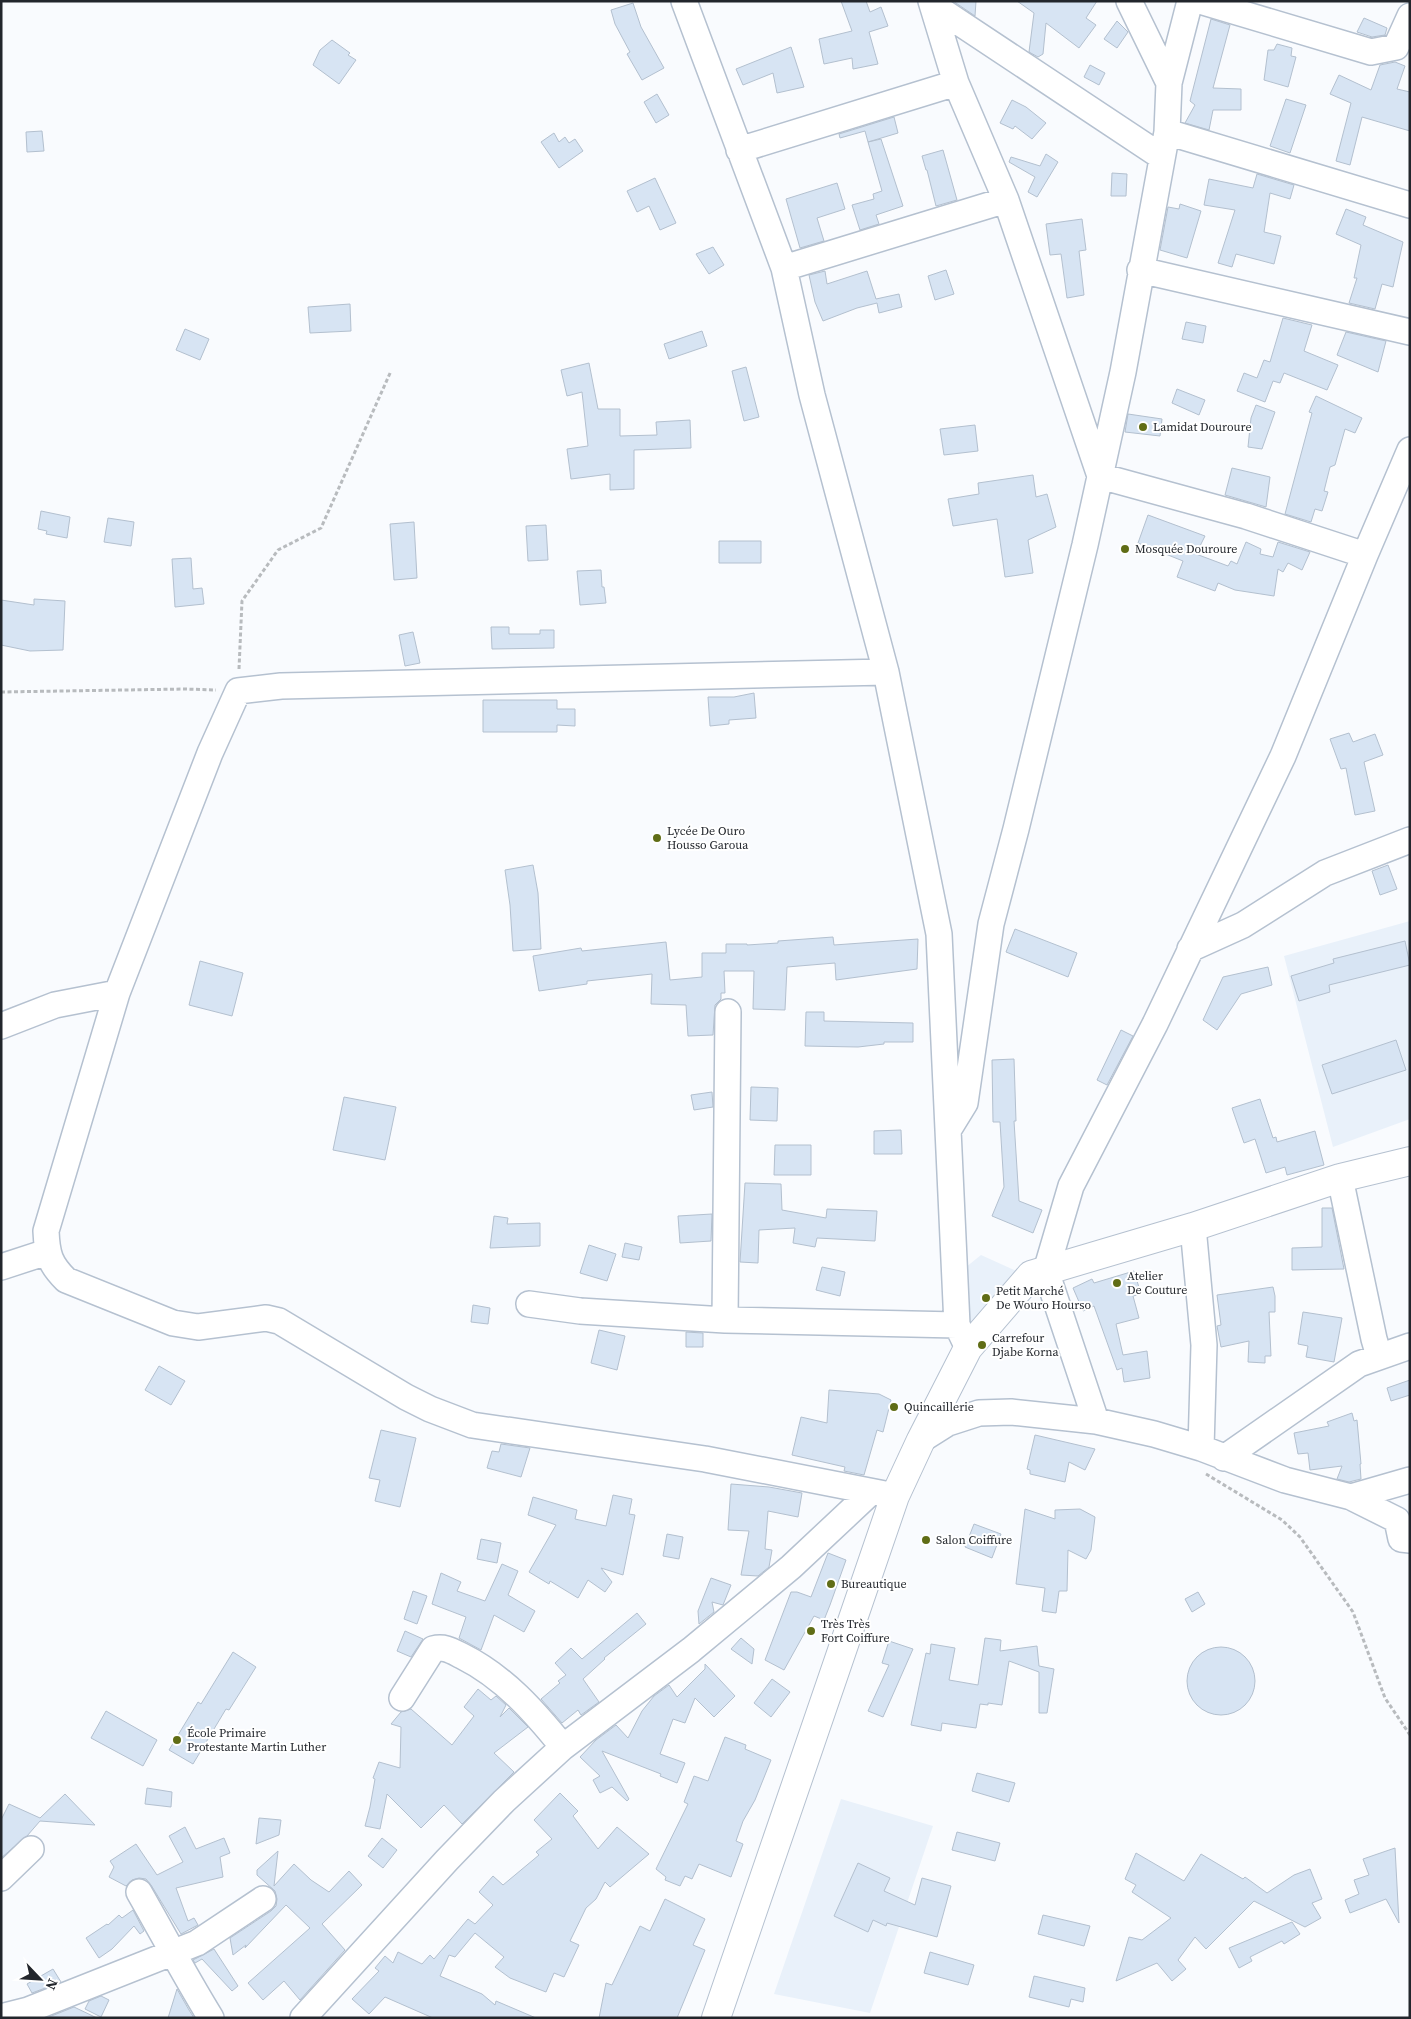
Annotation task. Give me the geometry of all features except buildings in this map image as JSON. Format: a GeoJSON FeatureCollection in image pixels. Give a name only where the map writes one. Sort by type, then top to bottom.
{"type":"FeatureCollection","features":[{"type":"Feature","properties":{"kind":"main road"},"geometry":{"type":"LineString","coordinates":[[716,2018],[883,1494],[920,1440],[963,1336],[1031,1275],[1194,1227],[1340,1178],[1410,1160]]}},
{"type":"Feature","properties":{"kind":"street"},"geometry":{"type":"LineString","coordinates":[[529,1304],[580,1311],[963,1336],[949,1129],[939,934],[886,672],[812,395],[784,268],[684,1]]}},
{"type":"Feature","properties":{"kind":"street"},"geometry":{"type":"LineString","coordinates":[[1129,1],[1169,83]]}},
{"type":"Feature","properties":{"kind":"street"},"geometry":{"type":"LineString","coordinates":[[949,1129],[965,1103],[991,924],[1030,773],[1085,545],[1123,372],[1140,270],[1167,132],[1169,83],[1190,1]]}},
{"type":"Feature","properties":{"kind":"street"},"geometry":{"type":"LineString","coordinates":[[1200,1],[1371,52],[1396,47],[1410,16]]}},
{"type":"Feature","properties":{"kind":"street"},"geometry":{"type":"LineString","coordinates":[[932,3],[956,83],[1006,200],[1100,476]]}},
{"type":"Feature","properties":{"kind":"street"},"geometry":{"type":"LineString","coordinates":[[932,3],[1162,157]]}},
{"type":"Feature","properties":{"kind":"street"},"geometry":{"type":"LineString","coordinates":[[740,150],[956,83]]}},
{"type":"Feature","properties":{"kind":"street"},"geometry":{"type":"LineString","coordinates":[[1167,132],[1410,205]]}},
{"type":"Feature","properties":{"kind":"street"},"geometry":{"type":"LineString","coordinates":[[784,268],[1006,200]]}},
{"type":"Feature","properties":{"kind":"street"},"geometry":{"type":"LineString","coordinates":[[1140,270],[1410,332]]}},
{"type":"Feature","properties":{"kind":"street"},"geometry":{"type":"LineString","coordinates":[[1096,1421],[1046,1271],[1071,1186],[1154,1024],[1283,756],[1365,555],[1409,456]]}},
{"type":"Feature","properties":{"kind":"street"},"geometry":{"type":"LineString","coordinates":[[1100,476],[1246,516],[1365,555]]}},
{"type":"Feature","properties":{"kind":"street"},"geometry":{"type":"LineString","coordinates":[[883,1494],[705,1459],[472,1425],[430,1409],[406,1397],[279,1321],[266,1318],[198,1327],[173,1323],[66,1280],[54,1268],[47,1252],[46,1231],[117,993],[210,753],[238,691],[281,686],[886,672]]}},
{"type":"Feature","properties":{"kind":"street"},"geometry":{"type":"LineString","coordinates":[[1190,949],[1243,926],[1325,873],[1410,840]]}},
{"type":"Feature","properties":{"kind":"street"},"geometry":{"type":"LineString","coordinates":[[1,1026],[55,1005],[117,993]]}},
{"type":"Feature","properties":{"kind":"street"},"geometry":{"type":"LineString","coordinates":[[725,1320],[728,1012]]}},
{"type":"Feature","properties":{"kind":"street"},"geometry":{"type":"LineString","coordinates":[[1340,1178],[1379,1356]]}},
{"type":"Feature","properties":{"kind":"street"},"geometry":{"type":"LineString","coordinates":[[1194,1227],[1204,1345],[1201,1460]]}},
{"type":"Feature","properties":{"kind":"street"},"geometry":{"type":"LineString","coordinates":[[1,1267],[47,1252]]}},
{"type":"Feature","properties":{"kind":"street"},"geometry":{"type":"LineString","coordinates":[[1224,1458],[1359,1364],[1410,1346]]}},
{"type":"Feature","properties":{"kind":"street"},"geometry":{"type":"LineString","coordinates":[[920,1440],[948,1422],[980,1413],[1010,1412],[1096,1421],[1154,1434],[1201,1460],[1224,1458],[1285,1480],[1351,1497],[1397,1520],[1407,1542]]}},
{"type":"Feature","properties":{"kind":"street"},"geometry":{"type":"LineString","coordinates":[[1351,1497],[1410,1480]]}},
{"type":"Feature","properties":{"kind":"street"},"geometry":{"type":"LineString","coordinates":[[302,2018],[447,1860],[504,1801],[563,1747],[691,1650],[883,1494]]}},
{"type":"Feature","properties":{"kind":"street"},"geometry":{"type":"LineString","coordinates":[[402,1698],[433,1649],[442,1647],[468,1659],[507,1686],[527,1704],[563,1747]]}},
{"type":"Feature","properties":{"kind":"street"},"geometry":{"type":"LineString","coordinates":[[1,1878],[31,1849]]}},
{"type":"Feature","properties":{"kind":"street"},"geometry":{"type":"LineString","coordinates":[[139,1892],[173,1951],[178,1965],[211,2018]]}},
{"type":"Feature","properties":{"kind":"street"},"geometry":{"type":"LineString","coordinates":[[1,2017],[28,2010],[196,1943],[263,1899]]}},
{"type":"Feature","properties":{"kind":"path"},"geometry":{"type":"LineString","coordinates":[[1,692],[185,689],[238,691],[242,601],[278,550],[320,528],[391,371]]}},
{"type":"Feature","properties":{"kind":"path"},"geometry":{"type":"LineString","coordinates":[[1201,1460],[1282,1520],[1300,1537],[1352,1612],[1385,1698],[1410,1735]]}},
{"type":"Feature","properties":{"kind":"shaded area"},"geometry":{"type":"Polygon","coordinates":[[[1410,921],[1410,1119],[1333,1147],[1284,956],[1410,921]]]}},
{"type":"Feature","properties":{"kind":"shaded area","name":"Petit Marché De Wouro Hourso"},"geometry":{"type":"Polygon","coordinates":[[[981,1255],[1023,1274],[976,1332],[954,1308],[950,1280],[981,1255]]]}},
{"type":"Feature","properties":{"kind":"shaded area"},"geometry":{"type":"Polygon","coordinates":[[[841,1799],[933,1826],[870,2013],[774,1994],[841,1799]]]}},
{"type":"Feature","properties":{"kind":"place","name":"Lamidat Douroure"},"geometry":{"type":"Point","coordinates":[1143,427]}},
{"type":"Feature","properties":{"kind":"place","name":"Mosquée Douroure"},"geometry":{"type":"Point","coordinates":[1125,549]}},
{"type":"Feature","properties":{"kind":"place","name":"Lycée De Ouro Housso Garoua"},"geometry":{"type":"Point","coordinates":[657,838]}},
{"type":"Feature","properties":{"kind":"place","name":"Atelier De Couture"},"geometry":{"type":"Point","coordinates":[1117,1283]}},
{"type":"Feature","properties":{"kind":"place","name":"Petit Marché De Wouro Hourso"},"geometry":{"type":"Point","coordinates":[986,1298]}},
{"type":"Feature","properties":{"kind":"place","name":"Carrefour Djabe Korna"},"geometry":{"type":"Point","coordinates":[982,1345]}},
{"type":"Feature","properties":{"kind":"place","name":"Quincaillerie"},"geometry":{"type":"Point","coordinates":[894,1407]}},
{"type":"Feature","properties":{"kind":"place","name":"Salon Coiffure"},"geometry":{"type":"Point","coordinates":[926,1540]}},
{"type":"Feature","properties":{"kind":"place","name":"Bureautique"},"geometry":{"type":"Point","coordinates":[831,1584]}},
{"type":"Feature","properties":{"kind":"place","name":"Très Très Fort Coiffure"},"geometry":{"type":"Point","coordinates":[811,1631]}},
{"type":"Feature","properties":{"kind":"place","name":"École Primaire Protestante Martin Luther"},"geometry":{"type":"Point","coordinates":[177,1740]}}]}
